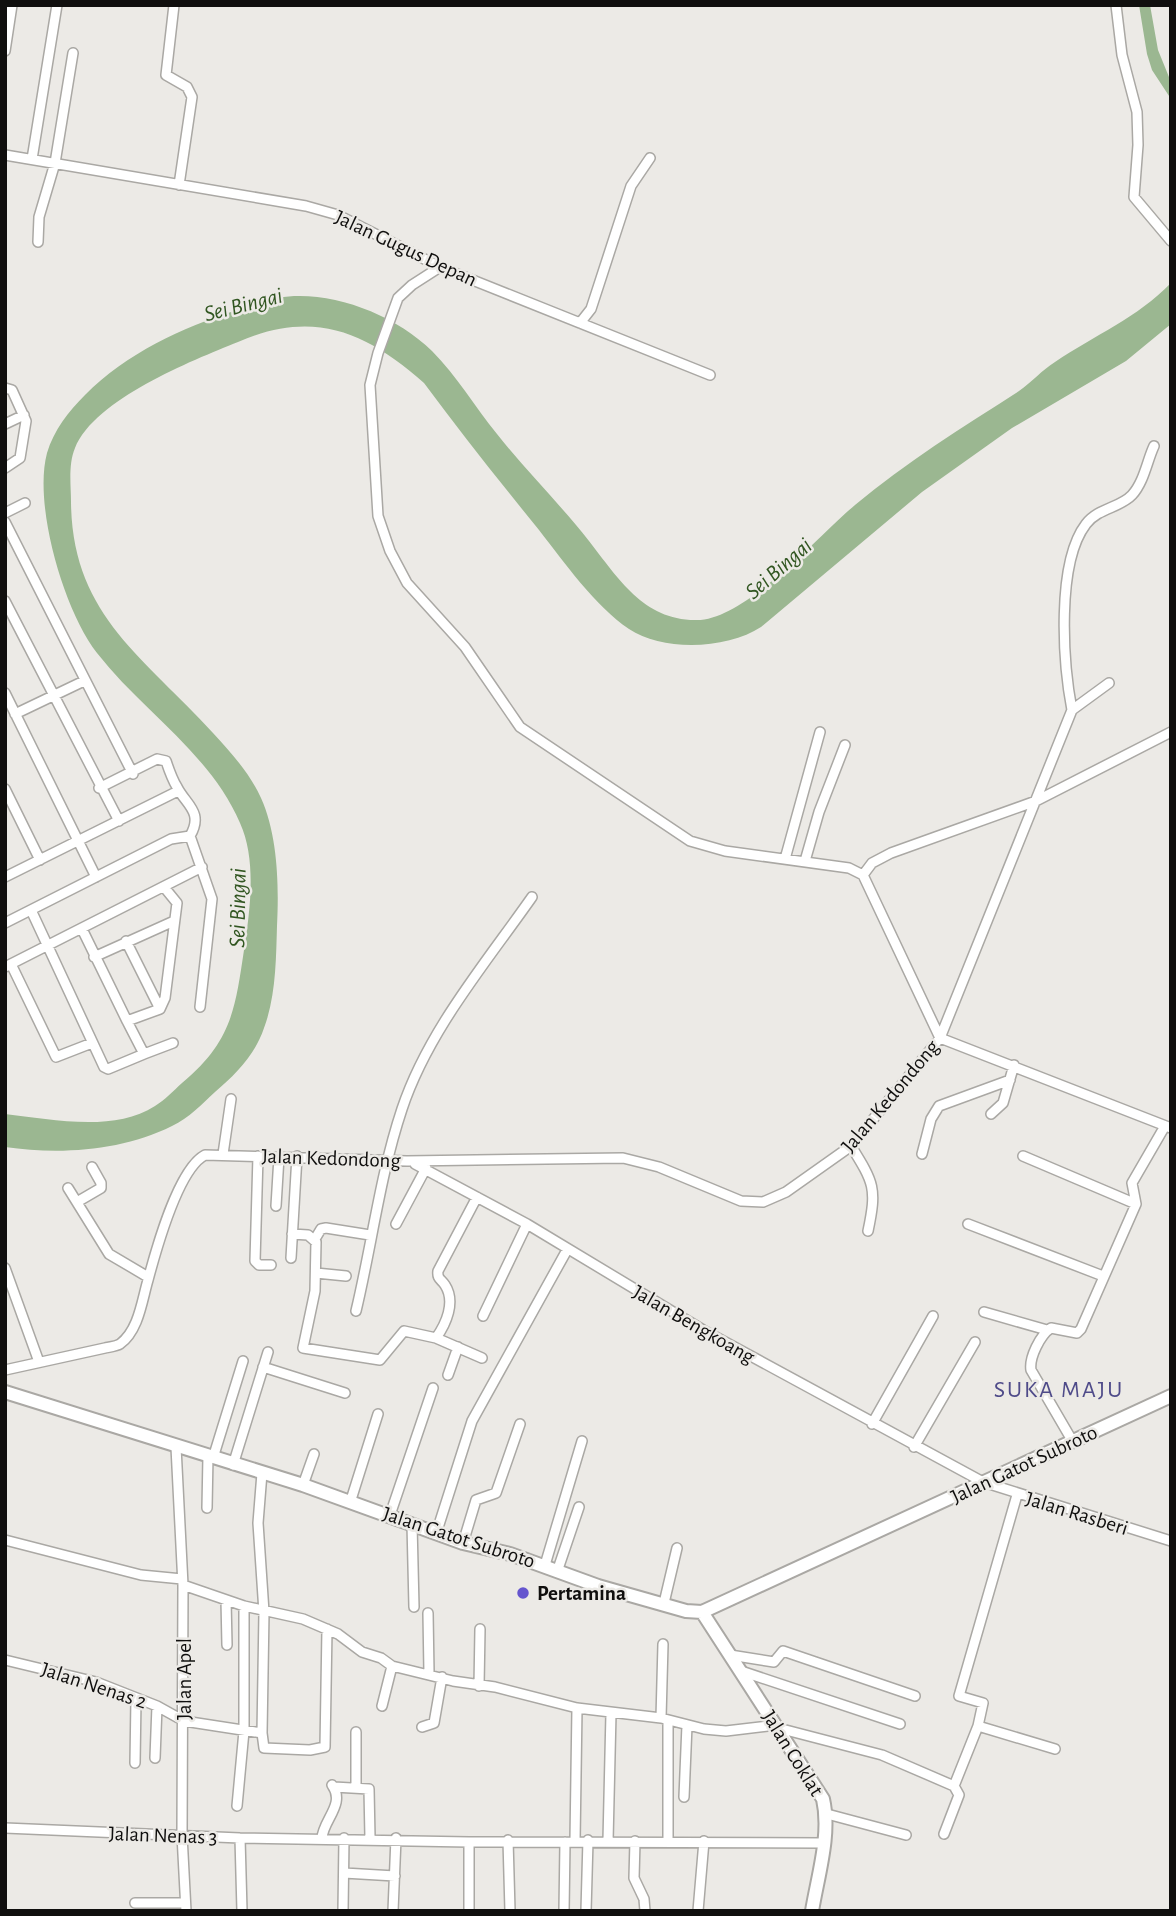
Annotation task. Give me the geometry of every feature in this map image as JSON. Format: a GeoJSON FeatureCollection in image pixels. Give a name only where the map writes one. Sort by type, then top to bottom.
{"type":"FeatureCollection","features":[{"type":"Feature","properties":{"kind":"main road","name":"Jalan Gatot Subroto"},"geometry":{"type":"LineString","coordinates":[[5,1392],[303,1485],[436,1534],[552,1567],[598,1586],[686,1611],[702,1612],[1171,1396]]}},
{"type":"Feature","properties":{"kind":"main road","name":"Jalan Coklat"},"geometry":{"type":"LineString","coordinates":[[702,1612],[824,1799],[827,1814],[824,1843],[811,1911]]}},
{"type":"Feature","properties":{"kind":"street"},"geometry":{"type":"LineString","coordinates":[[5,51],[12,5]]}},
{"type":"Feature","properties":{"kind":"street"},"geometry":{"type":"LineString","coordinates":[[32,159],[57,5]]}},
{"type":"Feature","properties":{"kind":"street"},"geometry":{"type":"LineString","coordinates":[[174,5],[166,75],[187,87],[192,97],[178,184]]}},
{"type":"Feature","properties":{"kind":"street"},"geometry":{"type":"LineString","coordinates":[[1116,5],[1122,55],[1137,112],[1138,145],[1134,197],[1171,241]]}},
{"type":"Feature","properties":{"kind":"street"},"geometry":{"type":"LineString","coordinates":[[38,242],[39,217],[55,163],[73,53]]}},
{"type":"Feature","properties":{"kind":"street","name":"Jalan Gugus Depan"},"geometry":{"type":"LineString","coordinates":[[5,155],[178,184],[338,215],[440,267],[710,375]]}},
{"type":"Feature","properties":{"kind":"street"},"geometry":{"type":"LineString","coordinates":[[580,323],[591,309],[611,239],[625,208],[631,186],[650,158]]}},
{"type":"Feature","properties":{"kind":"street"},"geometry":{"type":"LineString","coordinates":[[440,267],[403,292],[394,306],[378,353],[369,402],[374,476],[384,536],[407,583],[465,647],[520,727],[690,841],[714,849],[849,868],[863,875],[940,1038],[1168,1127],[1132,1183],[1136,1204],[1077,1333],[1051,1328],[1047,1330],[984,1312]]}},
{"type":"Feature","properties":{"kind":"street"},"geometry":{"type":"LineString","coordinates":[[5,388],[12,390],[26,424],[20,458],[5,468]]}},
{"type":"Feature","properties":{"kind":"street"},"geometry":{"type":"LineString","coordinates":[[5,424],[24,415]]}},
{"type":"Feature","properties":{"kind":"street"},"geometry":{"type":"LineString","coordinates":[[1109,682],[1072,710],[1065,672],[1068,584],[1076,545],[1092,517],[1132,495],[1154,446]]}},
{"type":"Feature","properties":{"kind":"street"},"geometry":{"type":"LineString","coordinates":[[5,513],[25,503]]}},
{"type":"Feature","properties":{"kind":"street"},"geometry":{"type":"LineString","coordinates":[[5,522],[133,774]]}},
{"type":"Feature","properties":{"kind":"street"},"geometry":{"type":"LineString","coordinates":[[5,601],[99,788],[119,821]]}},
{"type":"Feature","properties":{"kind":"street"},"geometry":{"type":"LineString","coordinates":[[15,714],[84,681]]}},
{"type":"Feature","properties":{"kind":"street"},"geometry":{"type":"LineString","coordinates":[[5,693],[96,877]]}},
{"type":"Feature","properties":{"kind":"street","name":"Jalan Kedondong"},"geometry":{"type":"LineString","coordinates":[[5,1370],[119,1345],[139,1313],[149,1277],[194,1161],[205,1155],[408,1161],[632,1159],[659,1167],[729,1198],[763,1202],[786,1192],[851,1146],[940,1038],[1072,710]]}},
{"type":"Feature","properties":{"kind":"street"},"geometry":{"type":"LineString","coordinates":[[785,859],[820,732]]}},
{"type":"Feature","properties":{"kind":"street"},"geometry":{"type":"LineString","coordinates":[[863,875],[872,863],[891,853],[1036,801],[1171,732]]}},
{"type":"Feature","properties":{"kind":"street"},"geometry":{"type":"LineString","coordinates":[[805,862],[819,812],[828,795],[845,746]]}},
{"type":"Feature","properties":{"kind":"street"},"geometry":{"type":"LineString","coordinates":[[99,788],[162,760],[166,761],[178,791],[187,797],[195,817],[195,827],[190,836]]}},
{"type":"Feature","properties":{"kind":"street"},"geometry":{"type":"LineString","coordinates":[[5,789],[40,860]]}},
{"type":"Feature","properties":{"kind":"street"},"geometry":{"type":"LineString","coordinates":[[5,877],[178,791]]}},
{"type":"Feature","properties":{"kind":"street"},"geometry":{"type":"LineString","coordinates":[[190,836],[212,899],[200,1007]]}},
{"type":"Feature","properties":{"kind":"street"},"geometry":{"type":"LineString","coordinates":[[5,923],[171,839],[190,836]]}},
{"type":"Feature","properties":{"kind":"street"},"geometry":{"type":"LineString","coordinates":[[92,1043],[56,1057],[8,966],[202,867]]}},
{"type":"Feature","properties":{"kind":"street"},"geometry":{"type":"LineString","coordinates":[[127,1021],[160,1009],[165,998],[177,903],[164,887]]}},
{"type":"Feature","properties":{"kind":"street"},"geometry":{"type":"LineString","coordinates":[[356,1311],[370,1235],[402,1108],[422,1061],[448,1018],[532,897]]}},
{"type":"Feature","properties":{"kind":"street"},"geometry":{"type":"LineString","coordinates":[[31,910],[106,1069],[173,1043]]}},
{"type":"Feature","properties":{"kind":"street"},"geometry":{"type":"LineString","coordinates":[[94,957],[174,920]]}},
{"type":"Feature","properties":{"kind":"street"},"geometry":{"type":"LineString","coordinates":[[82,929],[144,1054]]}},
{"type":"Feature","properties":{"kind":"street"},"geometry":{"type":"LineString","coordinates":[[126,941],[160,1009]]}},
{"type":"Feature","properties":{"kind":"street"},"geometry":{"type":"LineString","coordinates":[[991,1114],[1003,1103],[1014,1065]]}},
{"type":"Feature","properties":{"kind":"street"},"geometry":{"type":"LineString","coordinates":[[922,1154],[931,1119],[939,1106],[1010,1080]]}},
{"type":"Feature","properties":{"kind":"street"},"geometry":{"type":"LineString","coordinates":[[223,1154],[231,1099]]}},
{"type":"Feature","properties":{"kind":"street"},"geometry":{"type":"LineString","coordinates":[[851,1146],[873,1182],[873,1206],[868,1231]]}},
{"type":"Feature","properties":{"kind":"street"},"geometry":{"type":"LineString","coordinates":[[258,1156],[255,1261],[258,1265],[271,1265]]}},
{"type":"Feature","properties":{"kind":"street"},"geometry":{"type":"LineString","coordinates":[[291,1258],[297,1156]]}},
{"type":"Feature","properties":{"kind":"street"},"geometry":{"type":"LineString","coordinates":[[276,1206],[279,1157]]}},
{"type":"Feature","properties":{"kind":"street"},"geometry":{"type":"LineString","coordinates":[[1023,1157],[1136,1204]]}},
{"type":"Feature","properties":{"kind":"street","name":"Jalan Bengkoang"},"geometry":{"type":"LineString","coordinates":[[408,1161],[426,1168],[527,1224],[567,1250],[872,1424],[983,1482]]}},
{"type":"Feature","properties":{"kind":"street"},"geometry":{"type":"LineString","coordinates":[[77,1202],[101,1188],[92,1167]]}},
{"type":"Feature","properties":{"kind":"street"},"geometry":{"type":"LineString","coordinates":[[396,1224],[426,1168]]}},
{"type":"Feature","properties":{"kind":"street"},"geometry":{"type":"LineString","coordinates":[[68,1188],[109,1254],[149,1277]]}},
{"type":"Feature","properties":{"kind":"street"},"geometry":{"type":"LineString","coordinates":[[436,1338],[449,1314],[447,1290],[438,1278],[438,1271],[477,1197]]}},
{"type":"Feature","properties":{"kind":"street"},"geometry":{"type":"LineString","coordinates":[[483,1316],[527,1224]]}},
{"type":"Feature","properties":{"kind":"street"},"geometry":{"type":"LineString","coordinates":[[968,1224],[1103,1276]]}},
{"type":"Feature","properties":{"kind":"street"},"geometry":{"type":"LineString","coordinates":[[370,1235],[326,1228],[321,1229],[315,1239],[316,1273],[303,1348],[377,1360],[386,1355],[404,1331],[436,1338],[482,1358]]}},
{"type":"Feature","properties":{"kind":"street"},"geometry":{"type":"LineString","coordinates":[[292,1234],[302,1234],[315,1239]]}},
{"type":"Feature","properties":{"kind":"street"},"geometry":{"type":"LineString","coordinates":[[436,1534],[472,1421],[567,1250]]}},
{"type":"Feature","properties":{"kind":"street"},"geometry":{"type":"LineString","coordinates":[[5,1268],[40,1362]]}},
{"type":"Feature","properties":{"kind":"street"},"geometry":{"type":"LineString","coordinates":[[316,1273],[346,1276]]}},
{"type":"Feature","properties":{"kind":"street"},"geometry":{"type":"LineString","coordinates":[[872,1424],[933,1316]]}},
{"type":"Feature","properties":{"kind":"street"},"geometry":{"type":"LineString","coordinates":[[1047,1330],[1031,1360],[1030,1368],[1073,1442]]}},
{"type":"Feature","properties":{"kind":"street"},"geometry":{"type":"LineString","coordinates":[[914,1447],[975,1342]]}},
{"type":"Feature","properties":{"kind":"street"},"geometry":{"type":"LineString","coordinates":[[448,1375],[458,1347]]}},
{"type":"Feature","properties":{"kind":"street"},"geometry":{"type":"LineString","coordinates":[[233,1465],[268,1352]]}},
{"type":"Feature","properties":{"kind":"street"},"geometry":{"type":"LineString","coordinates":[[207,1508],[210,1457],[243,1361]]}},
{"type":"Feature","properties":{"kind":"street"},"geometry":{"type":"LineString","coordinates":[[263,1367],[345,1393]]}},
{"type":"Feature","properties":{"kind":"street"},"geometry":{"type":"LineString","coordinates":[[390,1515],[433,1388]]}},
{"type":"Feature","properties":{"kind":"street"},"geometry":{"type":"LineString","coordinates":[[350,1503],[378,1414]]}},
{"type":"Feature","properties":{"kind":"street"},"geometry":{"type":"LineString","coordinates":[[463,1543],[476,1500],[496,1493],[520,1424]]}},
{"type":"Feature","properties":{"kind":"street"},"geometry":{"type":"LineString","coordinates":[[552,1567],[582,1441]]}},
{"type":"Feature","properties":{"kind":"street","name":"Jalan Apel"},"geometry":{"type":"LineString","coordinates":[[176,1447],[183,1582],[183,1835],[186,1907]]}},
{"type":"Feature","properties":{"kind":"street"},"geometry":{"type":"LineString","coordinates":[[303,1485],[314,1454]]}},
{"type":"Feature","properties":{"kind":"street"},"geometry":{"type":"LineString","coordinates":[[262,1474],[258,1523],[264,1612],[262,1733],[266,1749],[325,1747],[327,1629]]}},
{"type":"Feature","properties":{"kind":"street","name":"Jalan Rasberi"},"geometry":{"type":"LineString","coordinates":[[983,1482],[1017,1495],[1171,1541]]}},
{"type":"Feature","properties":{"kind":"street"},"geometry":{"type":"LineString","coordinates":[[954,1786],[978,1726],[983,1703],[960,1696],[1017,1495]]}},
{"type":"Feature","properties":{"kind":"street"},"geometry":{"type":"LineString","coordinates":[[552,1567],[579,1507]]}},
{"type":"Feature","properties":{"kind":"street"},"geometry":{"type":"LineString","coordinates":[[412,1524],[414,1607]]}},
{"type":"Feature","properties":{"kind":"street"},"geometry":{"type":"LineString","coordinates":[[5,1540],[141,1576],[183,1582],[244,1606],[303,1619],[327,1629],[362,1653],[381,1658],[392,1666],[551,1699],[577,1708],[664,1719],[726,1731],[777,1727],[882,1755],[954,1786],[959,1794],[944,1834]]}},
{"type":"Feature","properties":{"kind":"street"},"geometry":{"type":"LineString","coordinates":[[664,1603],[677,1548]]}},
{"type":"Feature","properties":{"kind":"street"},"geometry":{"type":"LineString","coordinates":[[226,1600],[227,1645]]}},
{"type":"Feature","properties":{"kind":"street"},"geometry":{"type":"LineString","coordinates":[[237,1806],[244,1731],[244,1606]]}},
{"type":"Feature","properties":{"kind":"street"},"geometry":{"type":"LineString","coordinates":[[428,1613],[429,1673]]}},
{"type":"Feature","properties":{"kind":"street"},"geometry":{"type":"LineString","coordinates":[[479,1686],[480,1629]]}},
{"type":"Feature","properties":{"kind":"street"},"geometry":{"type":"LineString","coordinates":[[663,1644],[668,1840]]}},
{"type":"Feature","properties":{"kind":"street"},"geometry":{"type":"LineString","coordinates":[[730,1655],[774,1662],[783,1651],[915,1696]]}},
{"type":"Feature","properties":{"kind":"street","name":"Jalan Nenas 2"},"geometry":{"type":"LineString","coordinates":[[5,1660],[55,1669],[157,1706],[184,1721],[262,1733]]}},
{"type":"Feature","properties":{"kind":"street"},"geometry":{"type":"LineString","coordinates":[[382,1706],[392,1666]]}},
{"type":"Feature","properties":{"kind":"street"},"geometry":{"type":"LineString","coordinates":[[741,1671],[900,1724]]}},
{"type":"Feature","properties":{"kind":"street"},"geometry":{"type":"LineString","coordinates":[[422,1727],[434,1723],[442,1677]]}},
{"type":"Feature","properties":{"kind":"street"},"geometry":{"type":"LineString","coordinates":[[135,1763],[136,1699]]}},
{"type":"Feature","properties":{"kind":"street"},"geometry":{"type":"LineString","coordinates":[[155,1758],[157,1706]]}},
{"type":"Feature","properties":{"kind":"street"},"geometry":{"type":"LineString","coordinates":[[564,1911],[577,1708]]}},
{"type":"Feature","properties":{"kind":"street"},"geometry":{"type":"LineString","coordinates":[[608,1840],[611,1713]]}},
{"type":"Feature","properties":{"kind":"street"},"geometry":{"type":"LineString","coordinates":[[684,1797],[687,1725]]}},
{"type":"Feature","properties":{"kind":"street"},"geometry":{"type":"LineString","coordinates":[[978,1726],[1055,1749]]}},
{"type":"Feature","properties":{"kind":"street"},"geometry":{"type":"LineString","coordinates":[[356,1732],[356,1787]]}},
{"type":"Feature","properties":{"kind":"street"},"geometry":{"type":"LineString","coordinates":[[322,1838],[322,1828],[330,1819],[336,1801],[333,1786],[368,1788],[371,1792],[370,1838]]}},
{"type":"Feature","properties":{"kind":"street"},"geometry":{"type":"LineString","coordinates":[[827,1814],[906,1835]]}},
{"type":"Feature","properties":{"kind":"street","name":"Jalan Nenas 3"},"geometry":{"type":"LineString","coordinates":[[5,1828],[240,1838],[824,1843]]}},
{"type":"Feature","properties":{"kind":"street"},"geometry":{"type":"LineString","coordinates":[[240,1838],[242,1911]]}},
{"type":"Feature","properties":{"kind":"street"},"geometry":{"type":"LineString","coordinates":[[343,1911],[344,1838]]}},
{"type":"Feature","properties":{"kind":"street"},"geometry":{"type":"LineString","coordinates":[[393,1911],[396,1838]]}},
{"type":"Feature","properties":{"kind":"street"},"geometry":{"type":"LineString","coordinates":[[509,1840],[510,1911]]}},
{"type":"Feature","properties":{"kind":"street"},"geometry":{"type":"LineString","coordinates":[[586,1911],[588,1840]]}},
{"type":"Feature","properties":{"kind":"street"},"geometry":{"type":"LineString","coordinates":[[635,1841],[634,1878],[644,1899],[645,1911]]}},
{"type":"Feature","properties":{"kind":"street"},"geometry":{"type":"LineString","coordinates":[[698,1911],[704,1841]]}},
{"type":"Feature","properties":{"kind":"street"},"geometry":{"type":"LineString","coordinates":[[469,1842],[469,1911]]}},
{"type":"Feature","properties":{"kind":"street"},"geometry":{"type":"LineString","coordinates":[[344,1873],[395,1876]]}},
{"type":"Feature","properties":{"kind":"street"},"geometry":{"type":"LineString","coordinates":[[135,1903],[186,1907]]}},
{"type":"Feature","properties":{"kind":"shaded area"},"geometry":{"type":"Polygon","coordinates":[[[1139,5],[1150,5],[1158,50],[1171,82],[1171,99],[1152,70],[1139,5]]]}},
{"type":"Feature","properties":{"kind":"shaded area","name":"Sei Bingai"},"geometry":{"type":"Polygon","coordinates":[[[1171,283],[1171,324],[1126,361],[1012,428],[922,492],[761,627],[731,640],[714,643],[695,645],[659,641],[629,629],[616,619],[569,569],[424,383],[381,350],[360,339],[315,327],[291,327],[265,332],[171,371],[102,413],[86,430],[71,461],[75,541],[84,575],[98,605],[116,631],[227,748],[246,772],[261,798],[271,828],[277,878],[278,911],[273,990],[264,1028],[250,1055],[230,1078],[178,1123],[133,1141],[112,1146],[47,1151],[5,1147],[5,1114],[62,1121],[101,1122],[138,1114],[166,1098],[198,1068],[221,1039],[233,1008],[246,935],[251,886],[249,853],[240,823],[211,775],[97,653],[73,611],[54,557],[44,500],[47,453],[58,429],[73,408],[101,380],[137,354],[175,334],[272,299],[312,296],[368,310],[403,328],[432,351],[508,448],[634,595],[662,613],[697,620],[716,616],[758,592],[855,505],[894,474],[1019,391],[1050,365],[1130,316],[1171,283]]]}},
{"type":"Feature","properties":{"kind":"place","name":"Pertamina"},"geometry":{"type":"Point","coordinates":[523,1593]}},
{"type":"Feature","properties":{"kind":"district","name":"SUKA MAJU"},"geometry":{"type":"Point","coordinates":[1059,1389]}}]}
